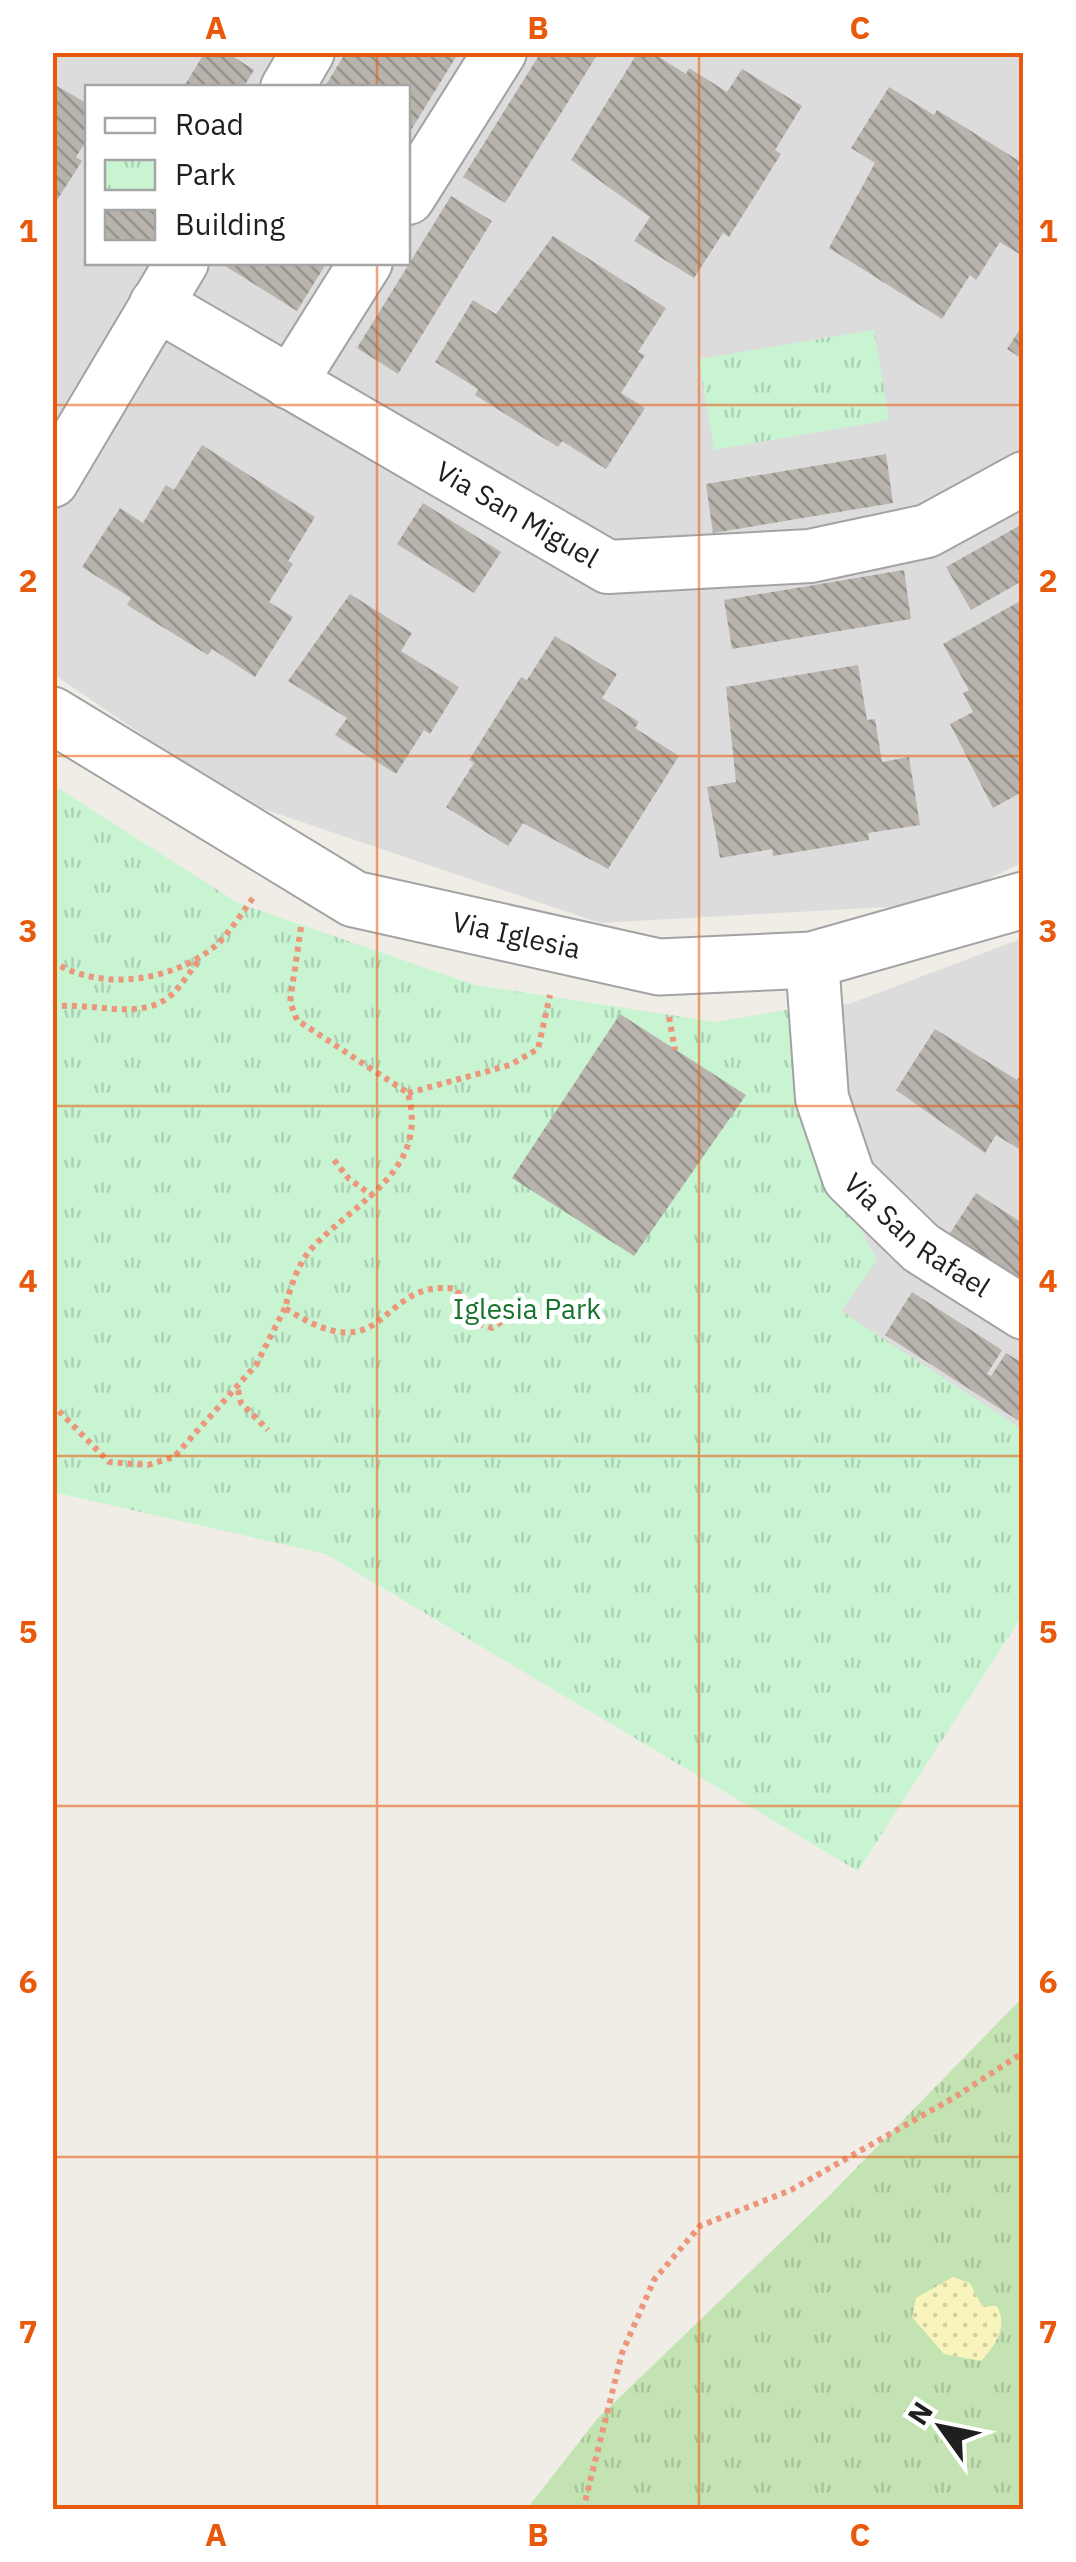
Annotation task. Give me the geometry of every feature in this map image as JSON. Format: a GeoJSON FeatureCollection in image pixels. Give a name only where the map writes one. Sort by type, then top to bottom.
{"type":"FeatureCollection","features":[{"type":"Feature","properties":{"kind":"street"},"geometry":{"type":"LineString","coordinates":[[289,85],[308,52]]}},
{"type":"Feature","properties":{"kind":"street"},"geometry":{"type":"LineString","coordinates":[[410,195],[500,52]]}},
{"type":"Feature","properties":{"kind":"street"},"geometry":{"type":"LineString","coordinates":[[290,383],[364,265]]}},
{"type":"Feature","properties":{"kind":"street"},"geometry":{"type":"LineString","coordinates":[[52,480],[169,283]]}},
{"type":"Feature","properties":{"kind":"street","name":"Via San Miguel"},"geometry":{"type":"LineString","coordinates":[[169,283],[290,383],[608,567],[830,552],[927,531],[1024,478]]}},
{"type":"Feature","properties":{"kind":"street","name":"Via Iglesia"},"geometry":{"type":"LineString","coordinates":[[52,715],[354,899],[658,967],[812,960],[1024,900]]}},
{"type":"Feature","properties":{"kind":"street","name":"Via San Rafael"},"geometry":{"type":"LineString","coordinates":[[812,960],[822,1098],[849,1178],[921,1248],[1024,1313]]}},
{"type":"Feature","properties":{"kind":"path"},"geometry":{"type":"LineString","coordinates":[[52,1007],[80,1003],[140,1010],[169,997],[233,925],[302,868]]}},
{"type":"Feature","properties":{"kind":"path"},"geometry":{"type":"LineString","coordinates":[[52,1404],[109,1462],[148,1465],[174,1457],[256,1365],[312,1248],[373,1196],[406,1158],[412,1109],[408,1093],[297,1020],[292,1010],[302,868]]}},
{"type":"Feature","properties":{"kind":"path"},"geometry":{"type":"LineString","coordinates":[[408,1093],[510,1065],[538,1049],[562,945]]}},
{"type":"Feature","properties":{"kind":"path"},"geometry":{"type":"LineString","coordinates":[[52,961],[93,977],[116,980],[175,968],[206,952]]}},
{"type":"Feature","properties":{"kind":"path"},"geometry":{"type":"LineString","coordinates":[[334,1160],[348,1179],[373,1196]]}},
{"type":"Feature","properties":{"kind":"path"},"geometry":{"type":"LineString","coordinates":[[286,1308],[334,1334],[352,1336],[437,1286],[456,1289],[476,1324],[492,1328],[518,1311]]}},
{"type":"Feature","properties":{"kind":"path"},"geometry":{"type":"LineString","coordinates":[[238,1389],[241,1404],[268,1430]]}},
{"type":"Feature","properties":{"kind":"path"},"geometry":{"type":"LineString","coordinates":[[583,2510],[622,2353],[654,2280],[700,2226],[791,2190],[954,2097],[1024,2052]]}},
{"type":"Feature","properties":{"kind":"shaded area"},"geometry":{"type":"Polygon","coordinates":[[[52,53],[1023,53],[1023,862],[938,904],[600,923],[240,801],[53,674],[52,53]]]}},
{"type":"Feature","properties":{"kind":"shaded area"},"geometry":{"type":"Polygon","coordinates":[[[1023,938],[1023,1434],[841,1311],[811,1137],[797,1008],[849,1004],[1023,938]]]}},
{"type":"Feature","properties":{"kind":"green space"},"geometry":{"type":"Polygon","coordinates":[[[874,330],[889,420],[714,450],[699,359],[874,330]]]}},
{"type":"Feature","properties":{"kind":"green space","name":"Iglesia Park"},"geometry":{"type":"Polygon","coordinates":[[[53,785],[238,903],[475,985],[716,1022],[797,1008],[811,1137],[877,1260],[841,1311],[1023,1430],[1023,1614],[858,1871],[326,1554],[53,1492],[53,785]]]}},
{"type":"Feature","properties":{"kind":"green space"},"geometry":{"type":"Polygon","coordinates":[[[1023,1997],[1023,2509],[526,2510],[597,2419],[830,2195],[1023,1997]]]}},
{"type":"Feature","properties":{"kind":"sand"},"geometry":{"type":"Polygon","coordinates":[[[953,2277],[970,2283],[982,2306],[997,2306],[1000,2313],[999,2335],[981,2361],[944,2354],[912,2317],[916,2298],[953,2277]]]}},
{"type":"Feature","properties":{"kind":"building"},"geometry":{"type":"Polygon","coordinates":[[[205,52],[226,52],[254,70],[245,85],[185,85],[205,52]]]}},
{"type":"Feature","properties":{"kind":"building"},"geometry":{"type":"Polygon","coordinates":[[[346,52],[459,52],[410,132],[410,85],[326,85],[346,52]]]}},
{"type":"Feature","properties":{"kind":"building"},"geometry":{"type":"Polygon","coordinates":[[[541,52],[599,52],[505,203],[463,177],[541,52]]]}},
{"type":"Feature","properties":{"kind":"building"},"geometry":{"type":"Polygon","coordinates":[[[638,52],[651,52],[686,74],[689,68],[727,92],[742,69],[802,106],[775,150],[781,154],[729,237],[723,233],[694,278],[634,241],[650,217],[571,160],[638,52]]]}},
{"type":"Feature","properties":{"kind":"building"},"geometry":{"type":"Polygon","coordinates":[[[52,83],[85,102],[85,143],[76,157],[82,161],[52,208],[52,83]]]}},
{"type":"Feature","properties":{"kind":"building"},"geometry":{"type":"Polygon","coordinates":[[[889,87],[934,115],[937,110],[1021,162],[1017,169],[1024,173],[1024,257],[1000,242],[976,280],[970,275],[942,319],[829,248],[875,163],[851,148],[889,87]]]}},
{"type":"Feature","properties":{"kind":"building"},"geometry":{"type":"Polygon","coordinates":[[[451,196],[492,221],[398,374],[357,348],[451,196]]]}},
{"type":"Feature","properties":{"kind":"building"},"geometry":{"type":"Polygon","coordinates":[[[553,236],[666,308],[638,352],[645,355],[621,393],[645,408],[606,469],[562,441],[558,447],[475,395],[478,389],[435,362],[473,300],[496,314],[553,236]]]}},
{"type":"Feature","properties":{"kind":"building"},"geometry":{"type":"Polygon","coordinates":[[[224,265],[325,265],[297,311],[224,265]]]}},
{"type":"Feature","properties":{"kind":"building"},"geometry":{"type":"Polygon","coordinates":[[[1024,323],[1024,360],[1007,349],[1024,323]]]}},
{"type":"Feature","properties":{"kind":"building"},"geometry":{"type":"Polygon","coordinates":[[[202,445],[315,517],[288,561],[293,564],[269,602],[293,617],[255,677],[212,649],[208,655],[127,605],[131,598],[82,567],[120,508],[143,523],[166,485],[174,490],[202,445]]]}},
{"type":"Feature","properties":{"kind":"building"},"geometry":{"type":"Polygon","coordinates":[[[886,454],[893,503],[713,533],[706,484],[886,454]]]}},
{"type":"Feature","properties":{"kind":"building"},"geometry":{"type":"Polygon","coordinates":[[[423,503],[501,552],[474,593],[397,544],[423,503]]]}},
{"type":"Feature","properties":{"kind":"building"},"geometry":{"type":"Polygon","coordinates":[[[1024,523],[1024,580],[971,610],[946,567],[1024,523]]]}},
{"type":"Feature","properties":{"kind":"building"},"geometry":{"type":"Polygon","coordinates":[[[904,570],[911,619],[732,649],[724,600],[904,570]]]}},
{"type":"Feature","properties":{"kind":"building"},"geometry":{"type":"Polygon","coordinates":[[[350,594],[412,633],[401,651],[459,687],[430,734],[424,730],[396,774],[335,735],[347,718],[288,681],[350,594]]]}},
{"type":"Feature","properties":{"kind":"building"},"geometry":{"type":"Polygon","coordinates":[[[1024,599],[1024,791],[993,808],[950,724],[973,712],[963,693],[969,690],[943,644],[1024,599]]]}},
{"type":"Feature","properties":{"kind":"building"},"geometry":{"type":"Polygon","coordinates":[[[555,636],[617,674],[602,698],[639,722],[635,728],[679,756],[608,869],[523,823],[508,846],[446,807],[474,763],[469,760],[521,677],[527,680],[555,636]]]}},
{"type":"Feature","properties":{"kind":"building"},"geometry":{"type":"Polygon","coordinates":[[[858,665],[867,720],[875,719],[882,762],[909,757],[920,825],[868,833],[869,840],[773,856],[772,849],[720,858],[707,787],[736,782],[726,687],[858,665]]]}},
{"type":"Feature","properties":{"kind":"building"},"geometry":{"type":"Polygon","coordinates":[[[620,1014],[746,1095],[634,1256],[512,1178],[620,1014]]]}},
{"type":"Feature","properties":{"kind":"building"},"geometry":{"type":"Polygon","coordinates":[[[935,1029],[1017,1080],[1024,1071],[1024,1152],[996,1135],[985,1153],[896,1090],[935,1029]]]}},
{"type":"Feature","properties":{"kind":"building"},"geometry":{"type":"Polygon","coordinates":[[[976,1193],[1024,1224],[1024,1285],[949,1235],[976,1193]]]}},
{"type":"Feature","properties":{"kind":"building"},"geometry":{"type":"Polygon","coordinates":[[[912,1292],[1002,1350],[987,1374],[991,1376],[1006,1353],[1024,1364],[1024,1424],[885,1335],[912,1292]]]}}]}
